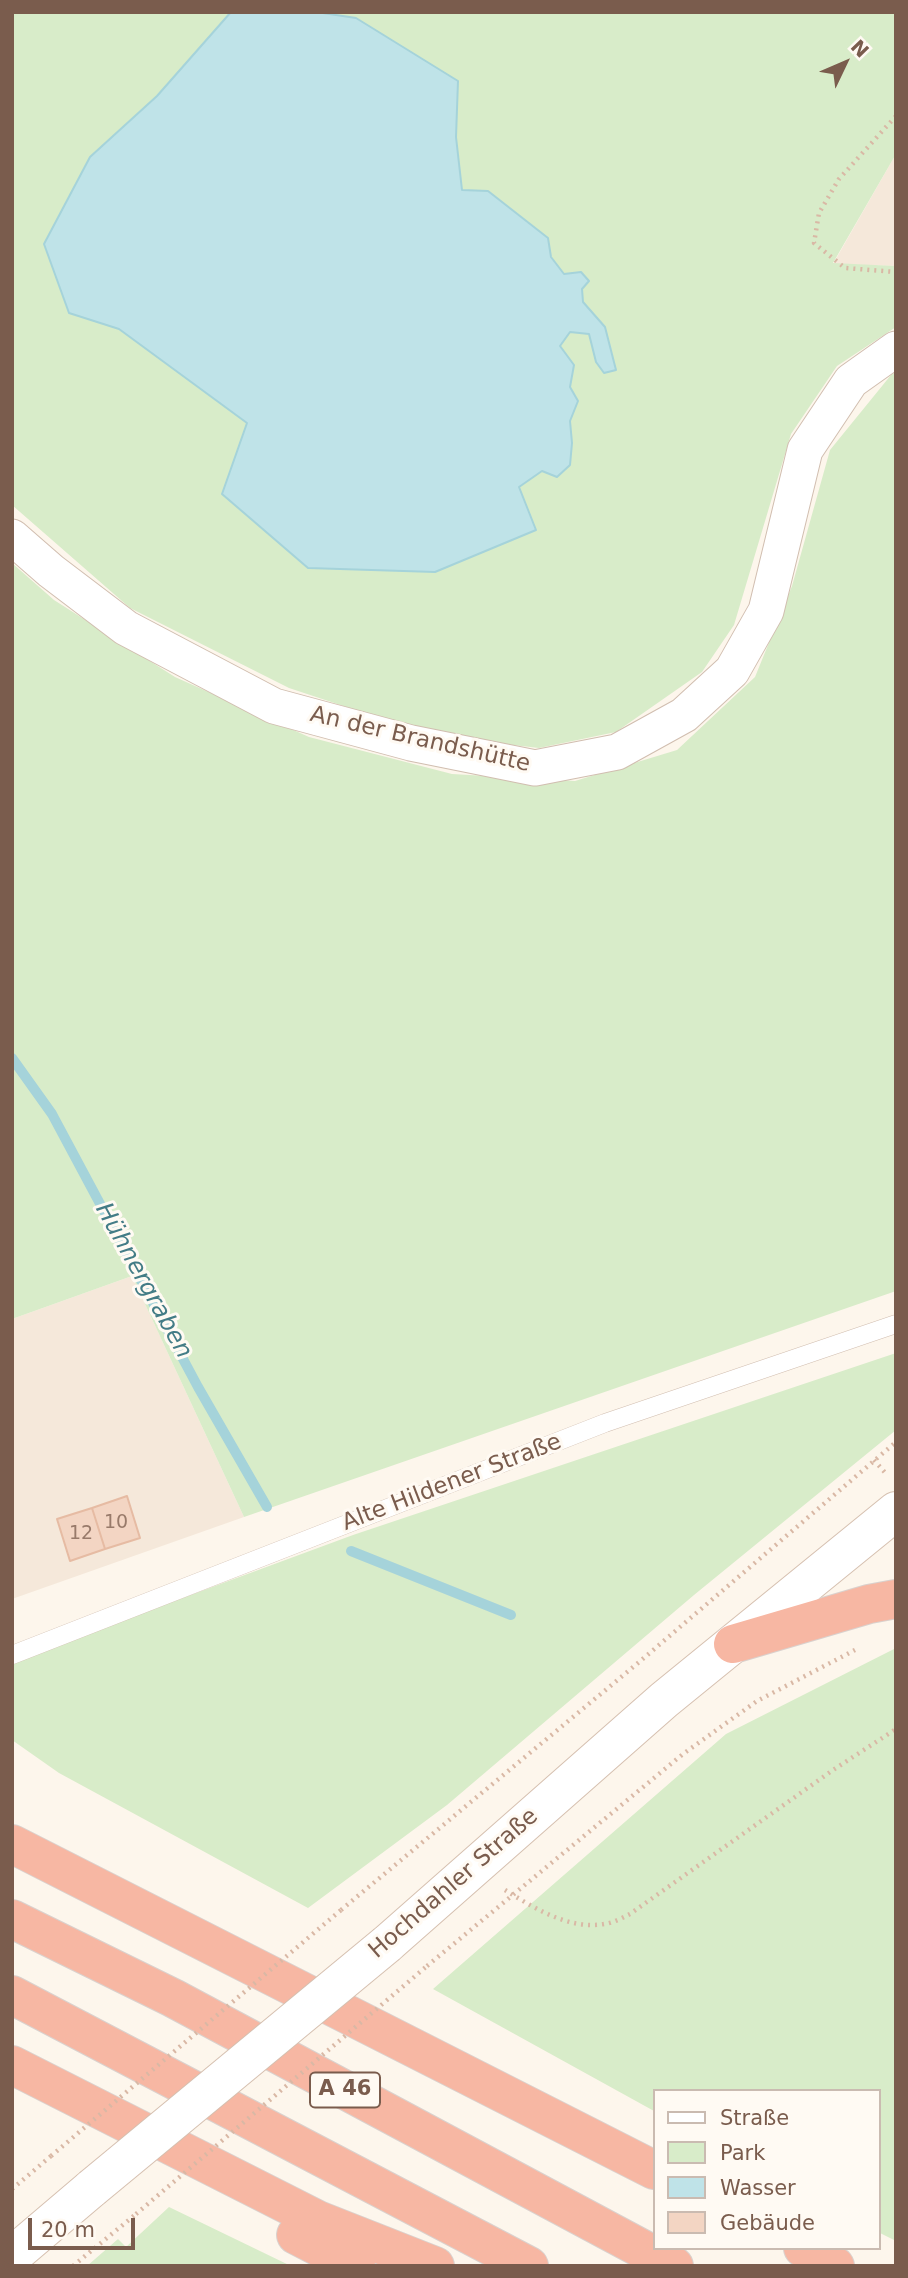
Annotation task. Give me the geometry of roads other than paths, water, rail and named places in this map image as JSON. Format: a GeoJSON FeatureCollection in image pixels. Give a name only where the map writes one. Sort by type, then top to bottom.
{"type":"FeatureCollection","features":[{"type":"Feature","properties":{"kind":"highway"},"geometry":{"type":"LineString","coordinates":[[733,1644],[896,1599]]}},
{"type":"Feature","properties":{"kind":"highway"},"geometry":{"type":"LineString","coordinates":[[14,1844],[652,2169]]}},
{"type":"Feature","properties":{"kind":"highway","name":"A 46"},"geometry":{"type":"LineString","coordinates":[[12,1919],[173,1998],[674,2266]]}},
{"type":"Feature","properties":{"kind":"highway"},"geometry":{"type":"LineString","coordinates":[[12,1995],[529,2266]]}},
{"type":"Feature","properties":{"kind":"highway"},"geometry":{"type":"LineString","coordinates":[[12,2065],[318,2220],[435,2266]]}},
{"type":"Feature","properties":{"kind":"highway"},"geometry":{"type":"LineString","coordinates":[[12,2086],[356,2266]]}},
{"type":"Feature","properties":{"kind":"main road","name":"Hochdahler Straße"},"geometry":{"type":"LineString","coordinates":[[12,2256],[387,1944],[664,1700],[733,1644],[892,1494]]}},
{"type":"Feature","properties":{"kind":"street","name":"An der Brandshütte"},"geometry":{"type":"LineString","coordinates":[[12,537],[51,571],[126,628],[274,706],[411,743],[535,768],[617,751],[684,715],[733,671],[766,611],[805,450],[852,381],[896,349]]}},
{"type":"Feature","properties":{"kind":"lane","name":"Alte Hildener Straße"},"geometry":{"type":"LineString","coordinates":[[12,1655],[605,1423],[896,1324]]}},
{"type":"Feature","properties":{"kind":"water"},"geometry":{"type":"Polygon","coordinates":[[[231,12],[316,12],[356,18],[458,81],[456,137],[462,190],[488,191],[548,238],[551,257],[564,274],[581,272],[589,281],[582,289],[583,302],[605,327],[616,370],[604,373],[596,362],[589,334],[570,332],[560,346],[574,365],[570,387],[578,401],[570,421],[570,465],[557,477],[542,471],[519,487],[536,530],[435,572],[308,568],[222,494],[247,423],[119,329],[69,313],[44,244],[90,157],[157,96],[231,12]]]}},
{"type":"Feature","properties":{"kind":"waterway","name":"Hühnergraben"},"geometry":{"type":"LineString","coordinates":[[12,1058],[52,1114],[198,1387],[267,1507]]}},
{"type":"Feature","properties":{"kind":"waterway","name":"Hühnergraben"},"geometry":{"type":"LineString","coordinates":[[351,1551],[511,1615]]}}]}
